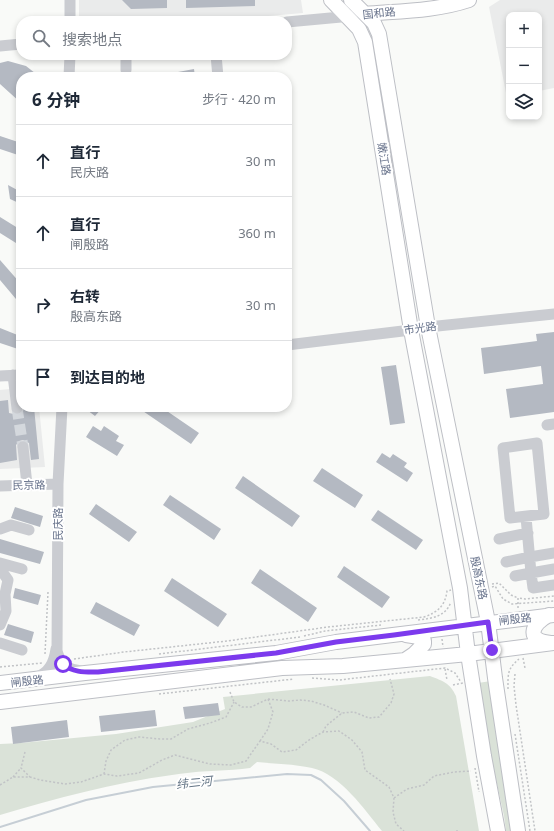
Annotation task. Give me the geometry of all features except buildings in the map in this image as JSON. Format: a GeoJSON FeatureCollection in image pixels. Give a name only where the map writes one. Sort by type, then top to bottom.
{"type":"FeatureCollection","features":[{"type":"Feature","properties":{"kind":"main road","name":"嫩江路"},"geometry":{"type":"LineString","coordinates":[[331,0],[360,29],[365,42],[411,330]]}},
{"type":"Feature","properties":{"kind":"main road","name":"嫩江路"},"geometry":{"type":"LineString","coordinates":[[351,0],[374,23],[379,34],[428,327]]}},
{"type":"Feature","properties":{"kind":"main road","name":"国和路"},"geometry":{"type":"LineString","coordinates":[[365,14],[438,7],[457,4],[469,0]]}},
{"type":"Feature","properties":{"kind":"main road","name":"殷高东路"},"geometry":{"type":"LineString","coordinates":[[428,327],[488,622],[518,831]]}},
{"type":"Feature","properties":{"kind":"main road","name":"殷高东路"},"geometry":{"type":"LineString","coordinates":[[411,330],[460,588],[468,654],[484,756],[498,831]]}},
{"type":"Feature","properties":{"kind":"main road","name":"闸殷路"},"geometry":{"type":"LineString","coordinates":[[0,684],[276,653],[336,642],[394,635],[440,622],[464,625],[552,615]]}},
{"type":"Feature","properties":{"kind":"main road"},"geometry":{"type":"LineString","coordinates":[[552,615],[538,622],[533,631],[534,636],[541,642],[554,643]]}},
{"type":"Feature","properties":{"kind":"main road"},"geometry":{"type":"LineString","coordinates":[[394,635],[414,636],[424,641],[422,647],[404,660]]}},
{"type":"Feature","properties":{"kind":"main road","name":"闸殷路"},"geometry":{"type":"LineString","coordinates":[[0,702],[282,668],[343,666],[404,660],[444,662],[468,654],[492,650],[519,655],[554,643]]}},
{"type":"Feature","properties":{"kind":"street"},"geometry":{"type":"LineString","coordinates":[[70,0],[70,16]]}},
{"type":"Feature","properties":{"kind":"street","name":"国和路"},"geometry":{"type":"LineString","coordinates":[[292,22],[348,17],[365,14]]}},
{"type":"Feature","properties":{"kind":"street"},"geometry":{"type":"LineString","coordinates":[[0,46],[16,44]]}},
{"type":"Feature","properties":{"kind":"street"},"geometry":{"type":"LineString","coordinates":[[69,72],[70,60]]}},
{"type":"Feature","properties":{"kind":"street"},"geometry":{"type":"LineString","coordinates":[[126,60],[126,70]]}},
{"type":"Feature","properties":{"kind":"street"},"geometry":{"type":"LineString","coordinates":[[216,60],[218,72]]}},
{"type":"Feature","properties":{"kind":"street","name":"市光路"},"geometry":{"type":"LineString","coordinates":[[292,344],[428,327],[554,314]]}},
{"type":"Feature","properties":{"kind":"street"},"geometry":{"type":"LineString","coordinates":[[0,376],[16,375]]}},
{"type":"Feature","properties":{"kind":"street","name":"民庆路"},"geometry":{"type":"LineString","coordinates":[[28,680],[43,675],[51,667],[57,642],[58,484],[62,412]]}},
{"type":"Feature","properties":{"kind":"street"},"geometry":{"type":"LineString","coordinates":[[537,443],[544,514],[526,517],[510,518],[503,448],[537,443]]}},
{"type":"Feature","properties":{"kind":"street"},"geometry":{"type":"LineString","coordinates":[[23,447],[27,485]]}},
{"type":"Feature","properties":{"kind":"street","name":"民京路"},"geometry":{"type":"LineString","coordinates":[[0,486],[58,484]]}},
{"type":"Feature","properties":{"kind":"street"},"geometry":{"type":"LineString","coordinates":[[526,517],[533,588],[554,585]]}},
{"type":"Feature","properties":{"kind":"street"},"geometry":{"type":"LineString","coordinates":[[0,529],[11,525],[29,530]]}},
{"type":"Feature","properties":{"kind":"street"},"geometry":{"type":"LineString","coordinates":[[499,539],[528,533]]}},
{"type":"Feature","properties":{"kind":"street"},"geometry":{"type":"LineString","coordinates":[[506,562],[554,553]]}},
{"type":"Feature","properties":{"kind":"street"},"geometry":{"type":"LineString","coordinates":[[0,563],[22,569]]}},
{"type":"Feature","properties":{"kind":"street"},"geometry":{"type":"LineString","coordinates":[[515,576],[554,569]]}},
{"type":"Feature","properties":{"kind":"street"},"geometry":{"type":"LineString","coordinates":[[0,570],[8,580],[2,599],[6,611],[0,625]]}},
{"type":"Feature","properties":{"kind":"street"},"geometry":{"type":"LineString","coordinates":[[0,643],[22,650]]}},
{"type":"Feature","properties":{"kind":"street"},"geometry":{"type":"LineString","coordinates":[[53,658],[72,670],[98,672]]}},
{"type":"Feature","properties":{"kind":"path"},"geometry":{"type":"LineString","coordinates":[[480,586],[499,583],[511,596],[518,598]]}},
{"type":"Feature","properties":{"kind":"path"},"geometry":{"type":"LineString","coordinates":[[495,586],[503,599],[512,604],[554,601]]}},
{"type":"Feature","properties":{"kind":"path"},"geometry":{"type":"LineString","coordinates":[[48,587],[53,658]]}},
{"type":"Feature","properties":{"kind":"path"},"geometry":{"type":"LineString","coordinates":[[0,667],[46,662],[53,658],[67,657],[72,659],[228,641],[328,627],[424,617],[440,609],[446,599],[447,591],[460,588]]}},
{"type":"Feature","properties":{"kind":"path"},"geometry":{"type":"LineString","coordinates":[[440,622],[451,600]]}},
{"type":"Feature","properties":{"kind":"path"},"geometry":{"type":"LineString","coordinates":[[440,609],[446,680]]}},
{"type":"Feature","properties":{"kind":"path"},"geometry":{"type":"LineString","coordinates":[[404,622],[435,618],[440,622]]}},
{"type":"Feature","properties":{"kind":"path"},"geometry":{"type":"LineString","coordinates":[[155,654],[300,637],[326,631],[381,625]]}},
{"type":"Feature","properties":{"kind":"path"},"geometry":{"type":"LineString","coordinates":[[508,692],[508,673],[519,655]]}},
{"type":"Feature","properties":{"kind":"path"},"geometry":{"type":"LineString","coordinates":[[310,678],[339,680],[444,662]]}},
{"type":"Feature","properties":{"kind":"path"},"geometry":{"type":"LineString","coordinates":[[444,662],[462,683]]}},
{"type":"Feature","properties":{"kind":"path"},"geometry":{"type":"LineString","coordinates":[[515,674],[514,686],[516,705],[536,831]]}},
{"type":"Feature","properties":{"kind":"path"},"geometry":{"type":"LineString","coordinates":[[159,694],[298,678]]}},
{"type":"Feature","properties":{"kind":"path"},"geometry":{"type":"LineString","coordinates":[[230,692],[234,702],[242,707],[251,707],[268,699],[289,702],[300,700],[312,701],[342,713],[354,712],[370,718],[379,716],[391,703],[394,694],[390,679]]}},
{"type":"Feature","properties":{"kind":"path"},"geometry":{"type":"LineString","coordinates":[[13,777],[30,777],[65,784],[80,782],[104,774],[117,776],[139,773],[162,760],[175,755],[210,764],[231,765],[246,761],[268,729],[273,712],[268,699]]}},
{"type":"Feature","properties":{"kind":"path"},"geometry":{"type":"LineString","coordinates":[[104,774],[106,761],[111,750],[126,740],[139,737],[171,739],[188,729],[226,717],[234,702]]}},
{"type":"Feature","properties":{"kind":"path"},"geometry":{"type":"LineString","coordinates":[[323,732],[326,726],[342,713]]}},
{"type":"Feature","properties":{"kind":"path"},"geometry":{"type":"LineString","coordinates":[[514,729],[530,831]]}},
{"type":"Feature","properties":{"kind":"path"},"geometry":{"type":"LineString","coordinates":[[260,741],[271,744],[282,752],[296,750],[323,732],[339,731],[352,740],[362,752],[365,770],[389,787],[394,798],[393,812],[396,824],[404,831]]}},
{"type":"Feature","properties":{"kind":"path"},"geometry":{"type":"LineString","coordinates":[[0,785],[13,777],[21,768],[25,752]]}},
{"type":"Feature","properties":{"kind":"path"},"geometry":{"type":"LineString","coordinates":[[21,768],[30,777]]}},
{"type":"Feature","properties":{"kind":"path"},"geometry":{"type":"LineString","coordinates":[[394,798],[407,789],[424,785],[434,776],[454,772],[471,771]]}},
{"type":"Feature","properties":{"kind":"shaded area"},"geometry":{"type":"Polygon","coordinates":[[[79,0],[301,0],[303,13],[268,16],[79,16],[79,0]]]}},
{"type":"Feature","properties":{"kind":"shaded area"},"geometry":{"type":"Polygon","coordinates":[[[500,0],[554,0],[554,88],[542,90],[542,12],[506,12],[506,93],[489,7],[500,0]]]}},
{"type":"Feature","properties":{"kind":"shaded area"},"geometry":{"type":"Polygon","coordinates":[[[16,388],[16,412],[40,412],[45,467],[0,469],[0,390],[16,388]]]}},
{"type":"Feature","properties":{"kind":"shaded area"},"geometry":{"type":"Polygon","coordinates":[[[430,676],[446,683],[456,696],[479,831],[382,831],[360,803],[332,777],[312,768],[257,762],[250,768],[198,772],[128,782],[64,797],[0,815],[0,744],[116,734],[193,722],[225,709],[223,697],[430,676]]]}},
{"type":"Feature","properties":{"kind":"shaded area"},"geometry":{"type":"Polygon","coordinates":[[[491,681],[512,831],[506,831],[478,683],[491,681]]]}},
{"type":"Feature","properties":{"kind":"waterway","name":"纬二河"},"geometry":{"type":"LineString","coordinates":[[0,827],[86,800],[153,787],[287,774],[311,775],[321,780],[344,801],[370,831]]}},
{"type":"Feature","properties":{"kind":"tunnel"},"geometry":{"type":"LineString","coordinates":[[18,412],[23,447]]}},
{"type":"Feature","properties":{"kind":"route"},"geometry":{"type":"LineString","coordinates":[[63,664],[72,670],[98,672],[276,653],[336,642],[488,622],[492,650]]}}]}
